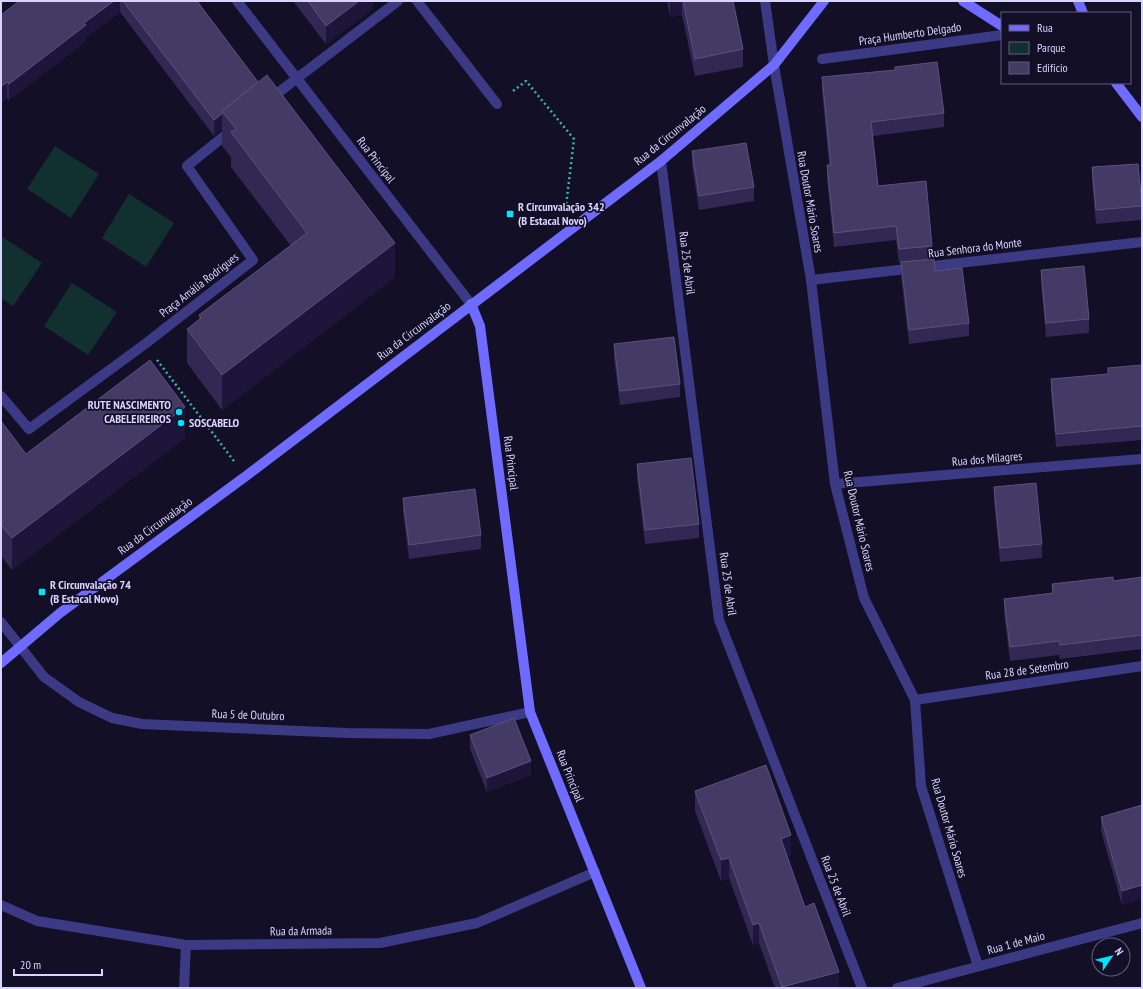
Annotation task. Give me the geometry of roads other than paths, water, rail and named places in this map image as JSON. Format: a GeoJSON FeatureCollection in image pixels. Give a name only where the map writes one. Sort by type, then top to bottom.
{"type":"FeatureCollection","features":[{"type":"Feature","properties":{"kind":"street","name":"Rua Principal"},"geometry":{"type":"LineString","coordinates":[[237,1],[471,304],[480,326],[530,712],[641,988]]}},
{"type":"Feature","properties":{"kind":"street"},"geometry":{"type":"LineString","coordinates":[[260,108],[296,78],[398,1]]}},
{"type":"Feature","properties":{"kind":"street"},"geometry":{"type":"LineString","coordinates":[[417,1],[497,104]]}},
{"type":"Feature","properties":{"kind":"street","name":"Rua Doutor Mário Soares"},"geometry":{"type":"LineString","coordinates":[[765,1],[774,65],[811,280],[835,484],[864,598],[915,700],[921,786],[978,966]]}},
{"type":"Feature","properties":{"kind":"street","name":"Rua da Circunvalação"},"geometry":{"type":"LineString","coordinates":[[1,663],[60,613],[246,476],[661,161],[774,65],[824,1]]}},
{"type":"Feature","properties":{"kind":"street"},"geometry":{"type":"LineString","coordinates":[[963,1],[1001,25]]}},
{"type":"Feature","properties":{"kind":"street"},"geometry":{"type":"LineString","coordinates":[[1078,1],[1083,12]]}},
{"type":"Feature","properties":{"kind":"street","name":"Praça Humberto Delgado"},"geometry":{"type":"LineString","coordinates":[[822,59],[1001,35]]}},
{"type":"Feature","properties":{"kind":"street"},"geometry":{"type":"LineString","coordinates":[[1117,84],[1142,117]]}},
{"type":"Feature","properties":{"kind":"street","name":"Praça Amália Rodrigues"},"geometry":{"type":"LineString","coordinates":[[1,396],[29,429],[144,344],[253,260],[187,166],[242,122]]}},
{"type":"Feature","properties":{"kind":"street","name":"Rua 25 de Abril"},"geometry":{"type":"LineString","coordinates":[[661,161],[719,620],[862,988]]}},
{"type":"Feature","properties":{"kind":"street","name":"Rua Senhora do Monte"},"geometry":{"type":"LineString","coordinates":[[811,280],[1142,242]]}},
{"type":"Feature","properties":{"kind":"street","name":"Rua dos Milagres"},"geometry":{"type":"LineString","coordinates":[[835,484],[1142,459]]}},
{"type":"Feature","properties":{"kind":"street","name":"Rua 5 de Outubro"},"geometry":{"type":"LineString","coordinates":[[1,622],[44,677],[79,702],[112,718],[142,724],[347,733],[429,734],[530,712]]}},
{"type":"Feature","properties":{"kind":"street","name":"Rua 28 de Setembro"},"geometry":{"type":"LineString","coordinates":[[915,700],[1142,666]]}},
{"type":"Feature","properties":{"kind":"street","name":"Rua da Armada"},"geometry":{"type":"LineString","coordinates":[[1,905],[36,921],[186,945],[380,943],[477,923],[595,872]]}},
{"type":"Feature","properties":{"kind":"street","name":"Rua 1 de Maio"},"geometry":{"type":"LineString","coordinates":[[897,988],[1142,923]]}},
{"type":"Feature","properties":{"kind":"street"},"geometry":{"type":"LineString","coordinates":[[184,988],[186,945]]}},
{"type":"Feature","properties":{"kind":"place","name":"R Circunvalação 342 (B Estacal Novo)"},"geometry":{"type":"Point","coordinates":[510,214]}},
{"type":"Feature","properties":{"kind":"place","name":"RUTE NASCIMENTO CABELEIREIROS"},"geometry":{"type":"Point","coordinates":[179,412]}},
{"type":"Feature","properties":{"kind":"place","name":"SOSCABELO"},"geometry":{"type":"Point","coordinates":[181,423]}},
{"type":"Feature","properties":{"kind":"place","name":"R Circunvalação 74 (B Estacal Novo)"},"geometry":{"type":"Point","coordinates":[42,592]}}]}
